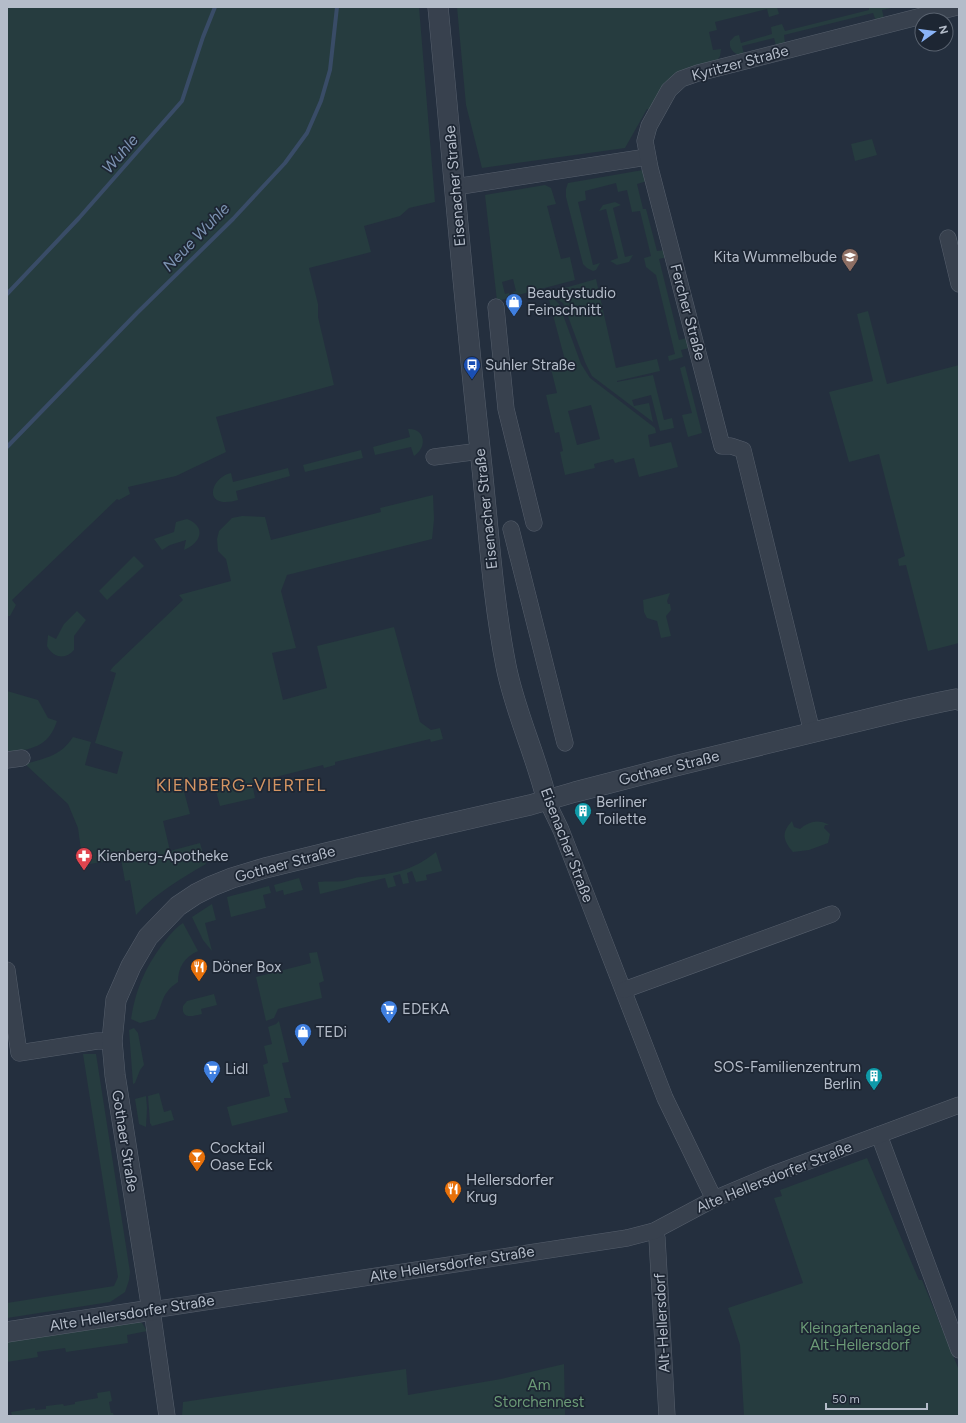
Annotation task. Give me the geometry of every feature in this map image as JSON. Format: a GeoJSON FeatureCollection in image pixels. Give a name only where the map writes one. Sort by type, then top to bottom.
{"type":"FeatureCollection","features":[{"type":"Feature","properties":{"kind":"street","name":"Eisenacher Straße"},"geometry":{"type":"LineString","coordinates":[[438,7],[480,451],[500,629],[506,668],[519,716],[540,772],[547,801],[561,830],[666,1098],[714,1199]]}},
{"type":"Feature","properties":{"kind":"street","name":"Kyritzer Straße"},"geometry":{"type":"LineString","coordinates":[[647,157],[645,141],[649,126],[669,90],[681,79],[698,73],[957,7]]}},
{"type":"Feature","properties":{"kind":"street"},"geometry":{"type":"LineString","coordinates":[[455,187],[647,157]]}},
{"type":"Feature","properties":{"kind":"street","name":"Fercher Straße"},"geometry":{"type":"LineString","coordinates":[[647,157],[722,446],[731,446],[742,450],[812,732]]}},
{"type":"Feature","properties":{"kind":"street"},"geometry":{"type":"LineString","coordinates":[[948,238],[959,284]]}},
{"type":"Feature","properties":{"kind":"street"},"geometry":{"type":"LineString","coordinates":[[496,307],[506,409],[534,523]]}},
{"type":"Feature","properties":{"kind":"street"},"geometry":{"type":"LineString","coordinates":[[434,457],[480,451]]}},
{"type":"Feature","properties":{"kind":"street","name":"Eisenacher Straße"},"geometry":{"type":"LineString","coordinates":[[511,529],[565,743]]}},
{"type":"Feature","properties":{"kind":"street","name":"Gothaer Straße"},"geometry":{"type":"LineString","coordinates":[[152,1310],[115,1075],[112,1041],[116,1000],[131,966],[148,936],[178,906],[196,894],[212,886],[265,868],[547,801],[631,777],[812,732],[941,702],[956,699],[959,700]]}},
{"type":"Feature","properties":{"kind":"street"},"geometry":{"type":"LineString","coordinates":[[624,990],[832,914]]}},
{"type":"Feature","properties":{"kind":"street"},"geometry":{"type":"LineString","coordinates":[[7,970],[19,1053],[97,1041],[112,1041]]}},
{"type":"Feature","properties":{"kind":"street","name":"Alte Hellersdorfer Straße"},"geometry":{"type":"LineString","coordinates":[[7,1332],[627,1238],[654,1231],[714,1199],[771,1175],[959,1105]]}},
{"type":"Feature","properties":{"kind":"street"},"geometry":{"type":"LineString","coordinates":[[880,1135],[959,1350]]}},
{"type":"Feature","properties":{"kind":"street","name":"Alt-Hellersdorf"},"geometry":{"type":"LineString","coordinates":[[654,1231],[657,1238],[667,1416]]}},
{"type":"Feature","properties":{"kind":"street"},"geometry":{"type":"LineString","coordinates":[[152,1310],[167,1416]]}},
{"type":"Feature","properties":{"kind":"green space"},"geometry":{"type":"Polygon","coordinates":[[[7,7],[419,7],[435,202],[409,208],[400,216],[364,226],[371,252],[309,268],[318,304],[318,317],[334,385],[216,417],[226,452],[176,476],[128,487],[130,494],[119,500],[117,499],[12,600],[16,605],[10,616],[7,618],[7,7]]]}},
{"type":"Feature","properties":{"kind":"green space"},"geometry":{"type":"Polygon","coordinates":[[[457,7],[777,7],[779,14],[769,17],[767,9],[715,22],[717,30],[709,32],[713,50],[721,49],[720,56],[717,61],[651,110],[647,109],[625,148],[482,168],[466,105],[457,7]]]}},
{"type":"Feature","properties":{"kind":"green space"},"geometry":{"type":"Polygon","coordinates":[[[869,7],[896,7],[882,10],[884,18],[876,21],[873,13],[784,35],[785,43],[776,46],[774,38],[742,46],[744,54],[739,55],[734,53],[731,48],[730,41],[735,36],[739,35],[741,43],[772,34],[771,27],[782,24],[785,31],[869,10],[869,7]]]}},
{"type":"Feature","properties":{"kind":"green space"},"geometry":{"type":"Polygon","coordinates":[[[872,139],[877,155],[855,161],[851,144],[872,139]]]}},
{"type":"Feature","properties":{"kind":"green space"},"geometry":{"type":"Polygon","coordinates":[[[643,170],[647,181],[637,184],[643,209],[646,209],[657,251],[665,250],[667,257],[659,259],[679,340],[687,338],[690,348],[681,350],[683,357],[669,361],[668,356],[675,354],[656,275],[646,267],[644,258],[651,256],[640,211],[632,212],[627,190],[618,192],[616,183],[585,191],[586,200],[578,202],[593,265],[600,263],[596,270],[593,271],[583,264],[566,197],[568,183],[643,170]]]}},
{"type":"Feature","properties":{"kind":"green space"},"geometry":{"type":"Polygon","coordinates":[[[545,185],[551,188],[556,204],[547,206],[561,259],[570,257],[575,280],[514,296],[513,292],[516,291],[513,279],[502,282],[505,294],[509,293],[509,298],[497,301],[485,195],[545,185]]]}},
{"type":"Feature","properties":{"kind":"green space"},"geometry":{"type":"Polygon","coordinates":[[[615,202],[621,205],[613,208],[625,257],[633,255],[629,262],[617,265],[610,261],[618,258],[606,209],[599,211],[603,205],[615,202]]]}},
{"type":"Feature","properties":{"kind":"green space"},"geometry":{"type":"Polygon","coordinates":[[[596,279],[616,368],[657,359],[660,371],[617,382],[653,375],[664,420],[672,418],[674,428],[660,431],[651,395],[632,400],[634,406],[649,403],[653,422],[592,376],[585,362],[563,303],[547,293],[596,279]]]}},
{"type":"Feature","properties":{"kind":"green space"},"geometry":{"type":"Polygon","coordinates":[[[548,296],[559,304],[581,364],[590,378],[655,428],[656,433],[648,435],[650,447],[671,442],[678,467],[639,477],[634,458],[615,463],[613,459],[594,464],[595,468],[565,475],[560,452],[563,451],[559,432],[555,433],[546,395],[557,393],[551,369],[566,364],[548,296]],[[591,405],[568,411],[577,445],[600,439],[591,405]]]}},
{"type":"Feature","properties":{"kind":"green space"},"geometry":{"type":"Polygon","coordinates":[[[868,311],[887,384],[959,365],[959,643],[928,651],[906,565],[899,566],[898,559],[905,556],[879,454],[849,462],[829,392],[873,381],[857,314],[868,311]]]}},
{"type":"Feature","properties":{"kind":"green space"},"geometry":{"type":"Polygon","coordinates":[[[685,366],[702,433],[688,437],[682,415],[692,413],[680,368],[685,366]]]}},
{"type":"Feature","properties":{"kind":"green space"},"geometry":{"type":"Polygon","coordinates":[[[408,429],[418,432],[423,439],[421,448],[414,456],[411,447],[375,455],[373,447],[410,437],[408,429]]]}},
{"type":"Feature","properties":{"kind":"green space"},"geometry":{"type":"Polygon","coordinates":[[[361,450],[363,458],[305,472],[303,465],[361,450]]]}},
{"type":"Feature","properties":{"kind":"green space"},"geometry":{"type":"Polygon","coordinates":[[[288,468],[290,476],[236,491],[238,500],[228,502],[219,501],[213,494],[216,483],[225,475],[231,473],[233,482],[288,468]]]}},
{"type":"Feature","properties":{"kind":"green space"},"geometry":{"type":"Polygon","coordinates":[[[433,495],[434,519],[432,539],[287,575],[281,591],[296,648],[272,653],[283,700],[327,688],[317,646],[394,627],[420,722],[431,730],[440,728],[443,739],[431,742],[430,739],[335,762],[335,765],[324,768],[323,765],[252,783],[255,798],[220,806],[212,776],[182,784],[190,814],[163,821],[170,851],[200,843],[206,864],[160,893],[136,915],[130,880],[125,881],[121,859],[83,865],[78,828],[68,804],[25,764],[46,758],[58,752],[73,737],[91,742],[85,765],[117,774],[123,752],[95,743],[116,673],[110,671],[183,600],[179,595],[231,581],[226,559],[218,551],[217,539],[219,531],[232,518],[242,516],[265,517],[271,540],[381,512],[380,508],[433,495]]]}},
{"type":"Feature","properties":{"kind":"green space"},"geometry":{"type":"Polygon","coordinates":[[[187,519],[197,526],[199,530],[198,539],[190,547],[184,550],[186,540],[170,545],[162,550],[154,539],[174,532],[176,522],[187,519]]]}},
{"type":"Feature","properties":{"kind":"green space"},"geometry":{"type":"Polygon","coordinates":[[[134,556],[144,566],[107,600],[99,591],[134,556]]]}},
{"type":"Feature","properties":{"kind":"green space"},"geometry":{"type":"Polygon","coordinates":[[[670,593],[667,601],[668,604],[670,604],[671,610],[666,616],[671,636],[661,638],[657,621],[647,618],[644,612],[643,600],[670,593]]]}},
{"type":"Feature","properties":{"kind":"green space"},"geometry":{"type":"Polygon","coordinates":[[[77,611],[86,620],[74,636],[74,650],[64,656],[56,655],[47,646],[48,635],[56,639],[64,624],[77,611]]]}},
{"type":"Feature","properties":{"kind":"green space"},"geometry":{"type":"Polygon","coordinates":[[[7,691],[38,700],[48,718],[57,721],[49,737],[44,742],[31,748],[7,754],[7,691]]]}},
{"type":"Feature","properties":{"kind":"green space"},"geometry":{"type":"Polygon","coordinates":[[[792,821],[794,827],[800,829],[807,824],[814,822],[822,822],[829,825],[825,825],[824,828],[830,834],[828,843],[809,850],[793,852],[785,840],[786,829],[792,821]]]}},
{"type":"Feature","properties":{"kind":"green space"},"geometry":{"type":"Polygon","coordinates":[[[436,852],[442,871],[426,875],[427,880],[416,882],[412,871],[407,873],[409,883],[403,884],[400,874],[393,876],[396,886],[388,888],[385,878],[320,894],[318,882],[343,881],[356,877],[382,875],[401,871],[418,864],[436,852]]]}},
{"type":"Feature","properties":{"kind":"green space"},"geometry":{"type":"Polygon","coordinates":[[[299,878],[303,890],[284,895],[283,890],[276,892],[274,885],[299,878]]]}},
{"type":"Feature","properties":{"kind":"green space"},"geometry":{"type":"Polygon","coordinates":[[[269,886],[271,893],[263,895],[266,908],[231,917],[227,897],[269,886]]]}},
{"type":"Feature","properties":{"kind":"green space"},"geometry":{"type":"Polygon","coordinates":[[[212,904],[216,920],[205,923],[212,951],[203,940],[192,917],[212,904]]]}},
{"type":"Feature","properties":{"kind":"green space"},"geometry":{"type":"Polygon","coordinates":[[[183,923],[198,951],[189,956],[183,964],[179,972],[178,982],[172,986],[165,995],[155,1019],[140,1023],[131,1019],[138,989],[146,971],[162,945],[177,927],[183,923]]]}},
{"type":"Feature","properties":{"kind":"green space"},"geometry":{"type":"Polygon","coordinates":[[[317,952],[324,981],[319,983],[322,998],[278,1009],[274,1018],[266,1021],[256,977],[311,963],[309,953],[317,952]]]}},
{"type":"Feature","properties":{"kind":"green space"},"geometry":{"type":"Polygon","coordinates":[[[214,994],[217,1005],[201,1009],[202,1014],[195,1016],[188,1016],[184,1013],[183,1006],[187,1001],[214,994]]]}},
{"type":"Feature","properties":{"kind":"green space"},"geometry":{"type":"Polygon","coordinates":[[[279,1021],[289,1062],[282,1063],[291,1098],[284,1098],[288,1112],[232,1126],[227,1107],[270,1096],[263,1065],[268,1063],[264,1046],[272,1044],[268,1027],[279,1021]]]}},
{"type":"Feature","properties":{"kind":"green space"},"geometry":{"type":"Polygon","coordinates":[[[134,1028],[138,1033],[144,1065],[140,1070],[135,1083],[133,1084],[129,1030],[134,1028]]]}},
{"type":"Feature","properties":{"kind":"green space"},"geometry":{"type":"Polygon","coordinates":[[[83,1054],[96,1054],[130,1272],[129,1280],[125,1292],[110,1302],[7,1318],[7,1303],[114,1286],[118,1277],[83,1054]]]}},
{"type":"Feature","properties":{"kind":"green space"},"geometry":{"type":"Polygon","coordinates":[[[159,1093],[164,1112],[171,1110],[174,1120],[152,1126],[150,1123],[148,1096],[159,1093]]]}},
{"type":"Feature","properties":{"kind":"green space"},"geometry":{"type":"Polygon","coordinates":[[[146,1096],[146,1127],[139,1124],[135,1099],[146,1096]]]}},
{"type":"Feature","properties":{"kind":"green space","name":"Kleingartenanlage Alt-Hellersdorf"},"geometry":{"type":"Polygon","coordinates":[[[867,1158],[919,1280],[922,1280],[959,1370],[959,1416],[744,1416],[740,1345],[728,1308],[803,1283],[774,1198],[782,1196],[780,1190],[867,1158]]]}},
{"type":"Feature","properties":{"kind":"green space"},"geometry":{"type":"Polygon","coordinates":[[[136,1321],[142,1323],[147,1331],[127,1335],[128,1343],[66,1352],[65,1348],[37,1352],[38,1357],[7,1362],[7,1340],[136,1321]]]}},
{"type":"Feature","properties":{"kind":"green space","name":"Am Storchennest"},"geometry":{"type":"Polygon","coordinates":[[[564,1364],[565,1416],[182,1416],[183,1402],[406,1369],[408,1395],[501,1379],[564,1364]]]}},
{"type":"Feature","properties":{"kind":"green space"},"geometry":{"type":"Polygon","coordinates":[[[110,1391],[112,1401],[109,1402],[111,1413],[113,1413],[114,1416],[12,1416],[11,1412],[35,1408],[35,1410],[46,1409],[46,1406],[63,1404],[64,1406],[75,1404],[75,1402],[98,1398],[97,1393],[110,1391]]]}},
{"type":"Feature","properties":{"kind":"waterway","name":"Wuhle"},"geometry":{"type":"LineString","coordinates":[[7,294],[79,218],[182,101],[203,37],[215,7]]}},
{"type":"Feature","properties":{"kind":"waterway","name":"Neue Wuhle"},"geometry":{"type":"LineString","coordinates":[[7,447],[137,313],[233,219],[285,163],[307,133],[321,101],[330,70],[337,7]]}},
{"type":"Feature","properties":{"kind":"place","name":"Kita Wummelbude"},"geometry":{"type":"Point","coordinates":[850,272]}},
{"type":"Feature","properties":{"kind":"place","name":"Beautystudio Feinschnitt"},"geometry":{"type":"Point","coordinates":[514,317]}},
{"type":"Feature","properties":{"kind":"place","name":"Suhler Straße"},"geometry":{"type":"Point","coordinates":[472,380]}},
{"type":"Feature","properties":{"kind":"place","name":"Berliner Toilette"},"geometry":{"type":"Point","coordinates":[583,826]}},
{"type":"Feature","properties":{"kind":"place","name":"Kienberg-Apotheke"},"geometry":{"type":"Point","coordinates":[84,871]}},
{"type":"Feature","properties":{"kind":"place","name":"Döner Box"},"geometry":{"type":"Point","coordinates":[199,982]}},
{"type":"Feature","properties":{"kind":"place","name":"EDEKA"},"geometry":{"type":"Point","coordinates":[389,1024]}},
{"type":"Feature","properties":{"kind":"place","name":"TEDi"},"geometry":{"type":"Point","coordinates":[303,1047]}},
{"type":"Feature","properties":{"kind":"place","name":"Lidl"},"geometry":{"type":"Point","coordinates":[212,1084]}},
{"type":"Feature","properties":{"kind":"place","name":"SOS-Familienzentrum Berlin"},"geometry":{"type":"Point","coordinates":[874,1091]}},
{"type":"Feature","properties":{"kind":"place","name":"Cocktail Oase Eck"},"geometry":{"type":"Point","coordinates":[197,1172]}},
{"type":"Feature","properties":{"kind":"place","name":"Hellersdorfer Krug"},"geometry":{"type":"Point","coordinates":[453,1204]}},
{"type":"Feature","properties":{"kind":"district","name":"KIENBERG-VIERTEL"},"geometry":{"type":"Point","coordinates":[241,785]}}]}
